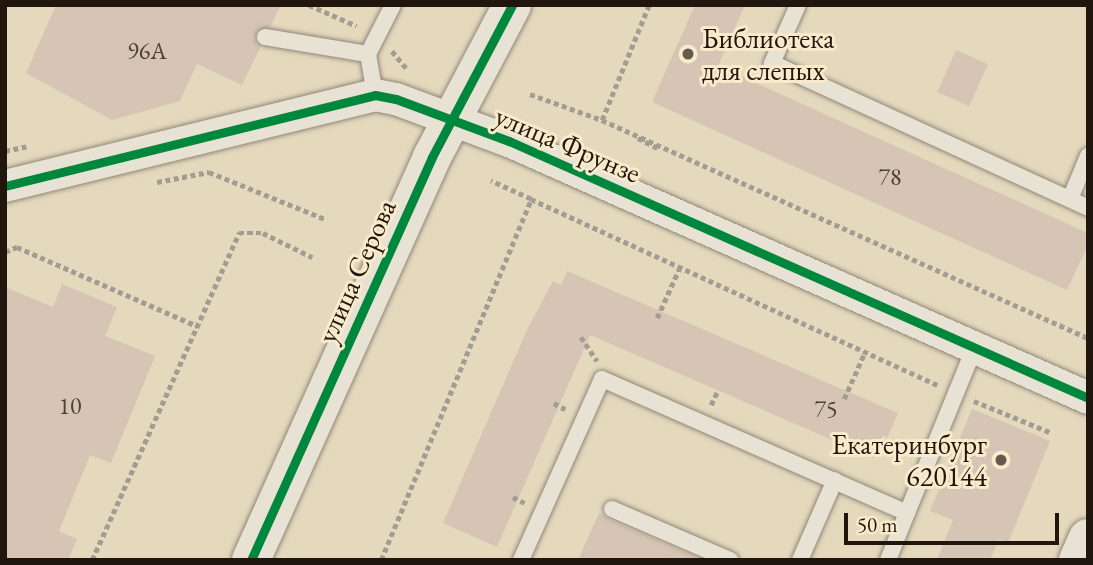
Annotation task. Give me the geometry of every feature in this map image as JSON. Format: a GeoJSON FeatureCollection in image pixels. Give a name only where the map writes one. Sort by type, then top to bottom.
{"type":"FeatureCollection","features":[{"type":"Feature","properties":{"kind":"street","name":"улица Серова"},"geometry":{"type":"LineString","coordinates":[[251,560],[432,157],[512,5]]}},
{"type":"Feature","properties":{"kind":"street","name":"улица Фрунзе"},"geometry":{"type":"LineString","coordinates":[[375,95],[453,120],[1088,398]]}},
{"type":"Feature","properties":{"kind":"street"},"geometry":{"type":"LineString","coordinates":[[5,186],[375,95]]}},
{"type":"Feature","properties":{"kind":"street"},"geometry":{"type":"LineString","coordinates":[[1078,560],[1088,538]]}},
{"type":"Feature","properties":{"kind":"lane"},"geometry":{"type":"LineString","coordinates":[[375,95],[368,54],[393,5]]}},
{"type":"Feature","properties":{"kind":"lane"},"geometry":{"type":"LineString","coordinates":[[798,5],[772,63],[1088,208]]}},
{"type":"Feature","properties":{"kind":"lane"},"geometry":{"type":"LineString","coordinates":[[265,37],[368,54]]}},
{"type":"Feature","properties":{"kind":"lane"},"geometry":{"type":"LineString","coordinates":[[1070,199],[1088,156]]}},
{"type":"Feature","properties":{"kind":"lane"},"geometry":{"type":"LineString","coordinates":[[888,560],[974,349]]}},
{"type":"Feature","properties":{"kind":"lane"},"geometry":{"type":"LineString","coordinates":[[521,560],[602,379],[907,513]]}},
{"type":"Feature","properties":{"kind":"lane"},"geometry":{"type":"LineString","coordinates":[[800,560],[835,480]]}},
{"type":"Feature","properties":{"kind":"lane"},"geometry":{"type":"LineString","coordinates":[[612,509],[730,560]]}},
{"type":"Feature","properties":{"kind":"path"},"geometry":{"type":"LineString","coordinates":[[602,120],[649,5]]}},
{"type":"Feature","properties":{"kind":"path"},"geometry":{"type":"LineString","coordinates":[[530,94],[602,120],[1088,338]]}},
{"type":"Feature","properties":{"kind":"path"},"geometry":{"type":"LineString","coordinates":[[155,183],[209,172],[327,220]]}},
{"type":"Feature","properties":{"kind":"path"},"geometry":{"type":"LineString","coordinates":[[491,181],[956,394]]}},
{"type":"Feature","properties":{"kind":"path"},"geometry":{"type":"LineString","coordinates":[[381,560],[531,199]]}},
{"type":"Feature","properties":{"kind":"path"},"geometry":{"type":"LineString","coordinates":[[92,560],[239,233],[263,233],[312,257]]}},
{"type":"Feature","properties":{"kind":"path"},"geometry":{"type":"LineString","coordinates":[[5,251],[17,247],[197,326]]}},
{"type":"Feature","properties":{"kind":"path"},"geometry":{"type":"LineString","coordinates":[[657,318],[680,267]]}},
{"type":"Feature","properties":{"kind":"path"},"geometry":{"type":"LineString","coordinates":[[844,400],[865,352]]}},
{"type":"Feature","properties":{"kind":"path"},"geometry":{"type":"LineString","coordinates":[[976,402],[1052,433]]}},
{"type":"Feature","properties":{"kind":"building"},"geometry":{"type":"Polygon","coordinates":[[[56,5],[281,5],[270,27],[257,31],[255,40],[261,46],[242,85],[197,64],[180,101],[112,120],[26,73],[56,5]]]}},
{"type":"Feature","properties":{"kind":"building"},"geometry":{"type":"Polygon","coordinates":[[[695,5],[745,5],[718,66],[1088,233],[1088,245],[1067,290],[652,102],[695,5]]]}},
{"type":"Feature","properties":{"kind":"building"},"geometry":{"type":"Polygon","coordinates":[[[956,50],[988,64],[969,106],[937,92],[956,50]]]}},
{"type":"Feature","properties":{"kind":"building"},"geometry":{"type":"Polygon","coordinates":[[[567,271],[898,413],[887,438],[883,435],[874,458],[590,335],[497,547],[443,523],[527,330],[553,281],[561,285],[567,271]]]}},
{"type":"Feature","properties":{"kind":"building"},"geometry":{"type":"Polygon","coordinates":[[[62,284],[117,307],[105,336],[155,356],[111,463],[90,455],[59,531],[77,539],[68,560],[5,560],[5,287],[53,307],[62,284]]]}},
{"type":"Feature","properties":{"kind":"building"},"geometry":{"type":"Polygon","coordinates":[[[972,409],[1050,441],[1008,543],[999,539],[990,560],[937,560],[953,520],[930,511],[972,409]]]}},
{"type":"Feature","properties":{"kind":"building"},"geometry":{"type":"Polygon","coordinates":[[[599,513],[608,519],[703,560],[578,560],[599,513]]]}},
{"type":"Feature","properties":{"kind":"cycle path"},"geometry":{"type":"LineString","coordinates":[[251,560],[432,157],[512,5]]}},
{"type":"Feature","properties":{"kind":"cycle path"},"geometry":{"type":"LineString","coordinates":[[5,186],[375,95],[396,99],[509,141],[1088,398]]}},
{"type":"Feature","properties":{"kind":"place","name":"Библиотека для слепых"},"geometry":{"type":"Point","coordinates":[688,54]}},
{"type":"Feature","properties":{"kind":"place","name":"Екатеринбург 620144"},"geometry":{"type":"Point","coordinates":[1001,460]}}]}
